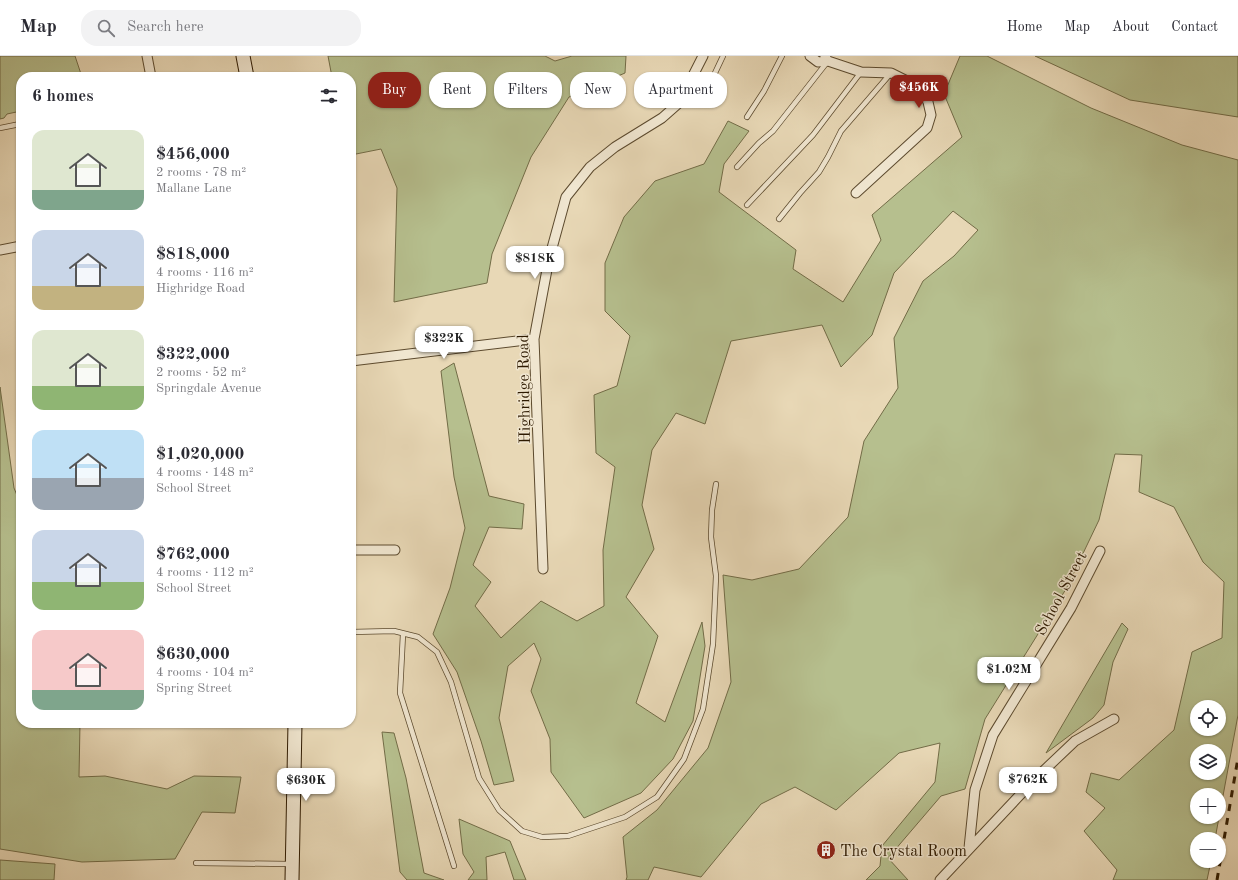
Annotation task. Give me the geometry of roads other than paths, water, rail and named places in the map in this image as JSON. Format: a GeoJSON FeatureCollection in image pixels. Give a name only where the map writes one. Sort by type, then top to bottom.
{"type":"FeatureCollection","features":[{"type":"Feature","properties":{"kind":"main road"},"geometry":{"type":"LineString","coordinates":[[243,56],[246,72]]}},
{"type":"Feature","properties":{"kind":"main road"},"geometry":{"type":"LineString","coordinates":[[292,880],[295,728]]}},
{"type":"Feature","properties":{"kind":"street"},"geometry":{"type":"LineString","coordinates":[[147,56],[150,72]]}},
{"type":"Feature","properties":{"kind":"street","name":"Highridge Road"},"geometry":{"type":"LineString","coordinates":[[543,569],[534,339],[550,259],[566,197],[590,167],[615,147],[662,118],[679,103],[703,56]]}},
{"type":"Feature","properties":{"kind":"street"},"geometry":{"type":"LineString","coordinates":[[810,56],[818,62],[826,59],[862,72],[890,73],[913,84],[924,94],[928,102],[931,115],[927,128],[856,193]]}},
{"type":"Feature","properties":{"kind":"street"},"geometry":{"type":"LineString","coordinates":[[0,250],[16,247]]}},
{"type":"Feature","properties":{"kind":"street"},"geometry":{"type":"LineString","coordinates":[[356,360],[534,339]]}},
{"type":"Feature","properties":{"kind":"street"},"geometry":{"type":"LineString","coordinates":[[356,550],[395,550]]}},
{"type":"Feature","properties":{"kind":"street","name":"School Street"},"geometry":{"type":"LineString","coordinates":[[969,848],[975,790],[993,735],[1071,608],[1100,551]]}},
{"type":"Feature","properties":{"kind":"street"},"geometry":{"type":"LineString","coordinates":[[940,880],[1036,778],[1075,741],[1114,719]]}},
{"type":"Feature","properties":{"kind":"lane"},"geometry":{"type":"LineString","coordinates":[[715,72],[723,56]]}},
{"type":"Feature","properties":{"kind":"lane"},"geometry":{"type":"LineString","coordinates":[[747,117],[757,102],[782,56]]}},
{"type":"Feature","properties":{"kind":"lane"},"geometry":{"type":"LineString","coordinates":[[737,167],[759,143],[773,131],[826,59]]}},
{"type":"Feature","properties":{"kind":"lane"},"geometry":{"type":"LineString","coordinates":[[747,205],[814,135],[862,72]]}},
{"type":"Feature","properties":{"kind":"lane"},"geometry":{"type":"LineString","coordinates":[[779,219],[819,172],[841,131],[890,73]]}},
{"type":"Feature","properties":{"kind":"lane"},"geometry":{"type":"LineString","coordinates":[[0,128],[16,125]]}},
{"type":"Feature","properties":{"kind":"lane"},"geometry":{"type":"LineString","coordinates":[[356,632],[394,631],[418,637],[436,652],[451,682],[479,778],[499,810],[522,830],[542,837],[568,836],[625,817],[657,797],[684,759],[703,709],[713,644],[716,576],[711,537],[712,510],[716,484]]}},
{"type":"Feature","properties":{"kind":"lane"},"geometry":{"type":"LineString","coordinates":[[403,634],[400,693],[454,866]]}},
{"type":"Feature","properties":{"kind":"lane"},"geometry":{"type":"LineString","coordinates":[[196,863],[292,864]]}},
{"type":"Feature","properties":{"kind":"railway"},"geometry":{"type":"LineString","coordinates":[[1217,880],[1238,758]]}},
{"type":"Feature","properties":{"kind":"place","name":"The Crystal Room"},"geometry":{"type":"Point","coordinates":[826,850]}}]}
